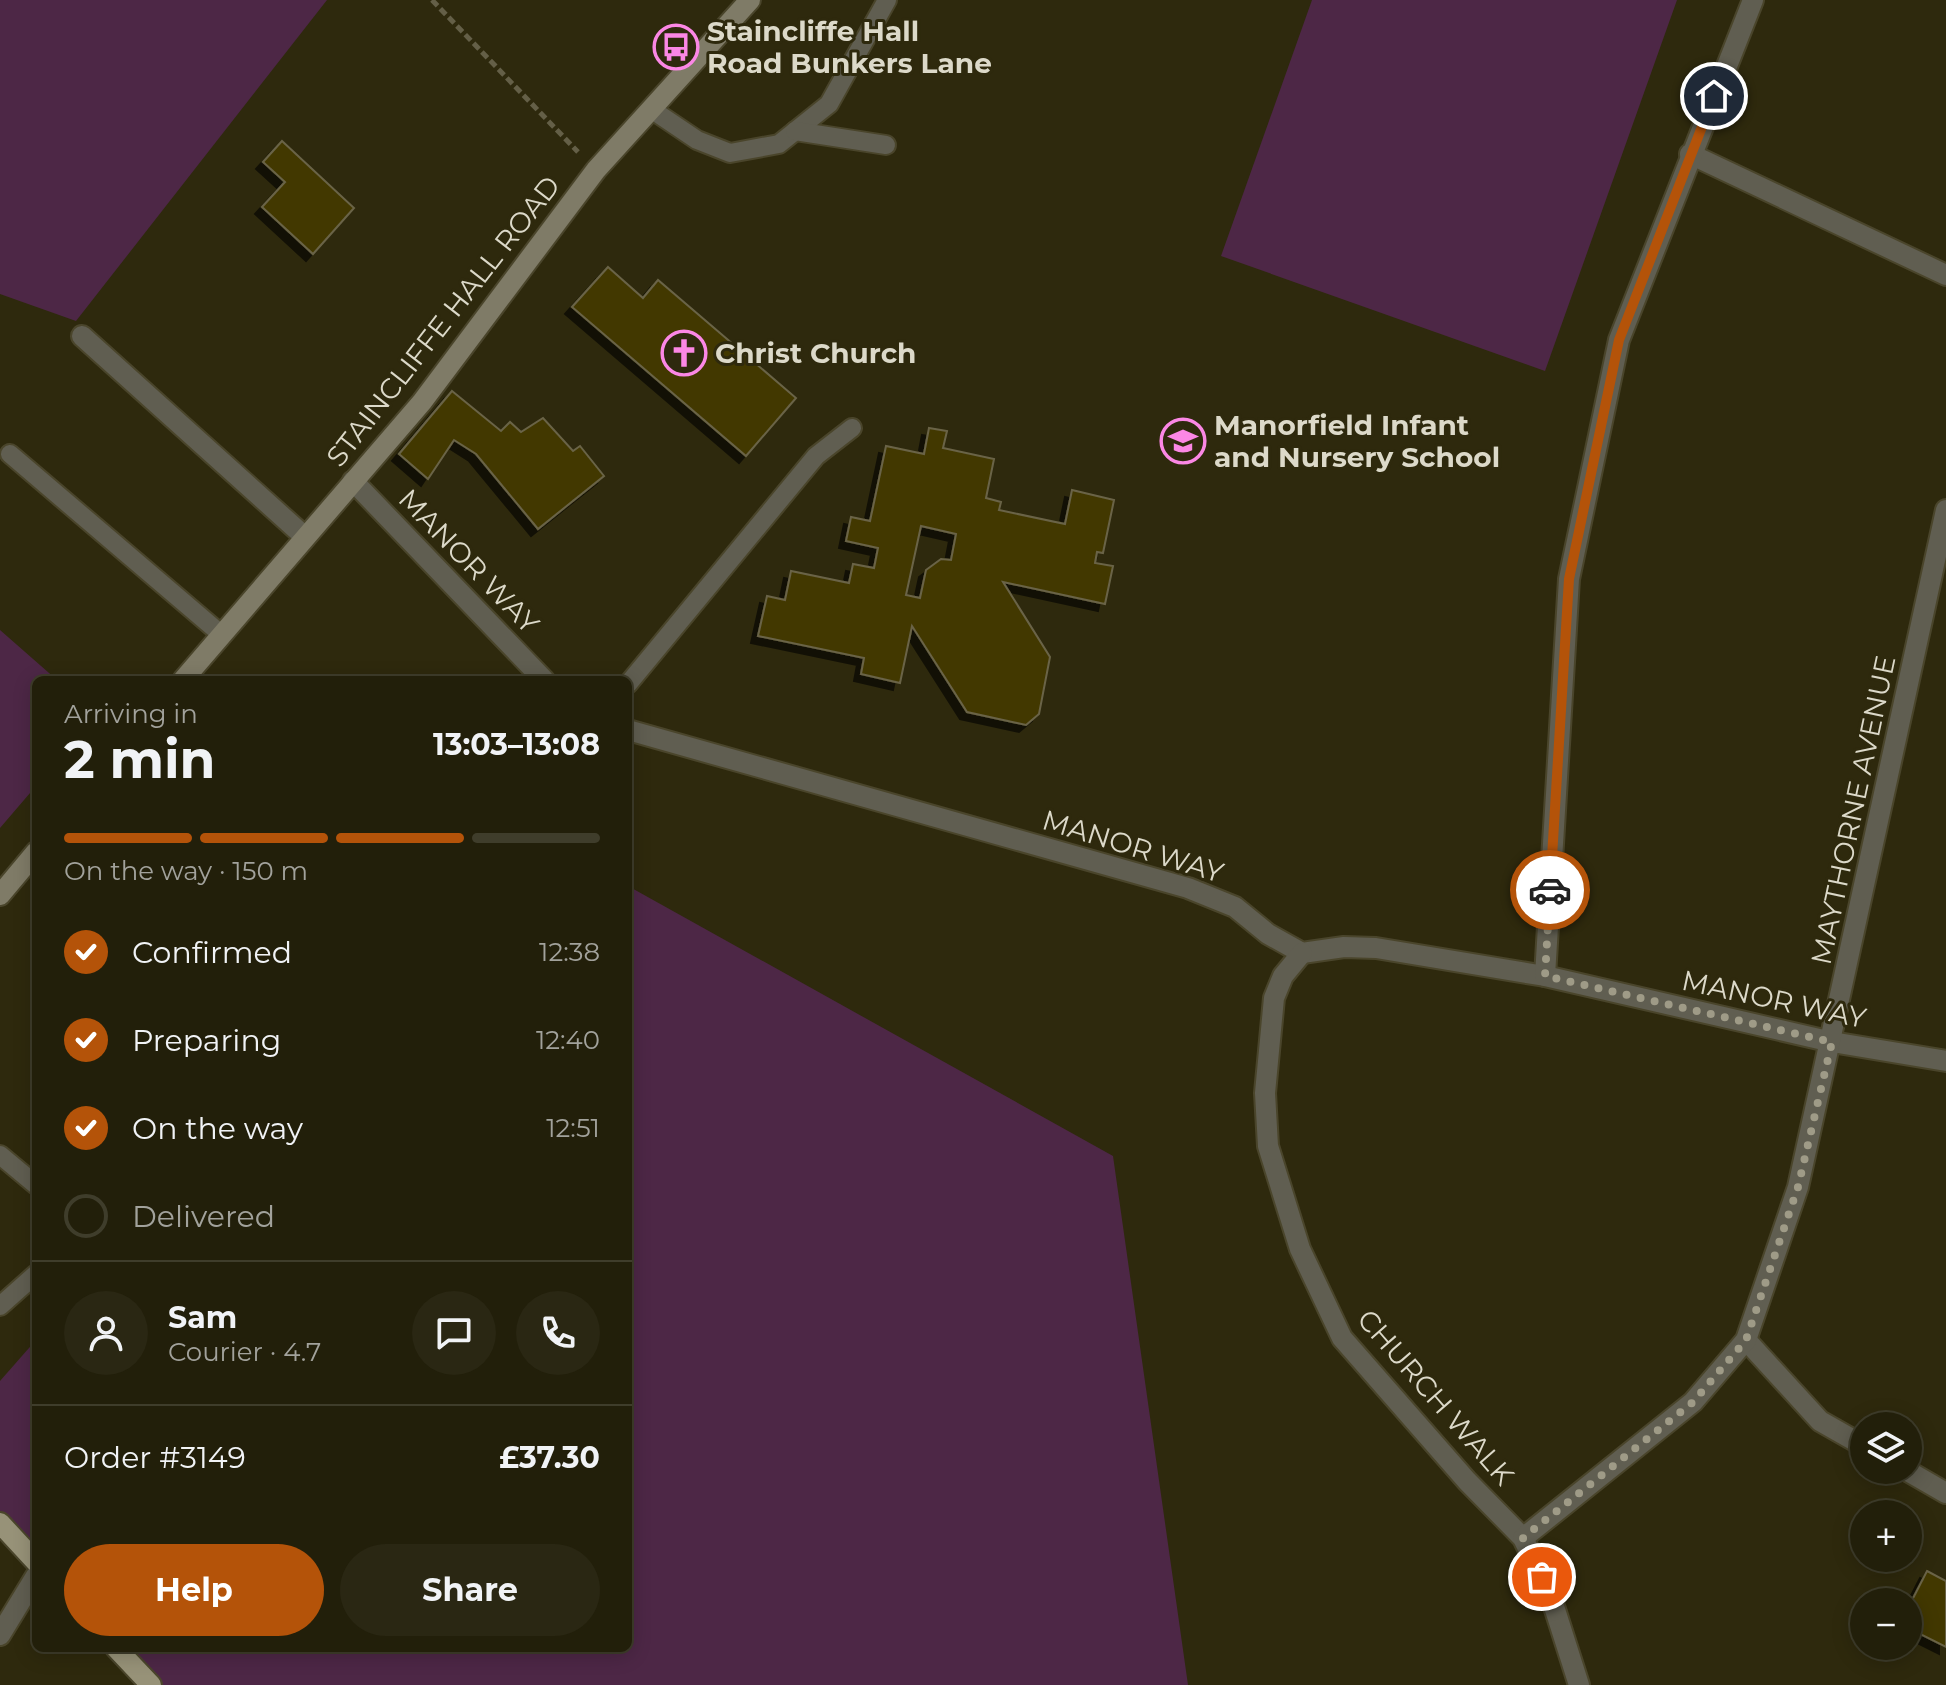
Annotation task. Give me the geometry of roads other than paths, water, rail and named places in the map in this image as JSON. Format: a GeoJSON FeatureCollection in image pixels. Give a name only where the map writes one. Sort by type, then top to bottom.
{"type":"FeatureCollection","features":[{"type":"Feature","properties":{"kind":"main road"},"geometry":{"type":"LineString","coordinates":[[0,1523],[32,1558]]}},
{"type":"Feature","properties":{"kind":"main road"},"geometry":{"type":"LineString","coordinates":[[120,1652],[151,1685]]}},
{"type":"Feature","properties":{"kind":"street","name":"STAINCLIFFE HALL ROAD"},"geometry":{"type":"LineString","coordinates":[[186,676],[422,402],[596,170],[750,0]]}},
{"type":"Feature","properties":{"kind":"street"},"geometry":{"type":"LineString","coordinates":[[1545,976],[1569,579],[1619,340],[1753,0]]}},
{"type":"Feature","properties":{"kind":"street"},"geometry":{"type":"LineString","coordinates":[[1690,154],[1946,275]]}},
{"type":"Feature","properties":{"kind":"street"},"geometry":{"type":"LineString","coordinates":[[82,336],[305,537]]}},
{"type":"Feature","properties":{"kind":"street","name":"MANOR WAY"},"geometry":{"type":"LineString","coordinates":[[353,481],[540,676]]}},
{"type":"Feature","properties":{"kind":"street","name":"MAYTHORNE AVENUE"},"geometry":{"type":"LineString","coordinates":[[1523,1538],[1693,1402],[1746,1340],[1798,1187],[1946,510]]}},
{"type":"Feature","properties":{"kind":"street","name":"MANOR WAY"},"geometry":{"type":"LineString","coordinates":[[632,731],[1188,888],[1235,907],[1268,934],[1302,953],[1344,947],[1376,948],[1545,976],[1832,1042],[1946,1061]]}},
{"type":"Feature","properties":{"kind":"street"},"geometry":{"type":"LineString","coordinates":[[0,895],[32,857]]}},
{"type":"Feature","properties":{"kind":"street","name":"CHURCH WALK"},"geometry":{"type":"LineString","coordinates":[[1302,953],[1283,976],[1274,998],[1265,1093],[1268,1146],[1300,1249],[1342,1338],[1467,1481],[1523,1538],[1551,1597],[1579,1685]]}},
{"type":"Feature","properties":{"kind":"street"},"geometry":{"type":"LineString","coordinates":[[1746,1340],[1820,1421],[1850,1438]]}},
{"type":"Feature","properties":{"kind":"street"},"geometry":{"type":"LineString","coordinates":[[1922,1479],[1946,1493]]}},
{"type":"Feature","properties":{"kind":"street"},"geometry":{"type":"LineString","coordinates":[[0,1635],[32,1583]]}},
{"type":"Feature","properties":{"kind":"lane"},"geometry":{"type":"LineString","coordinates":[[651,109],[697,140],[730,153],[779,144],[829,104],[863,49],[887,0]]}},
{"type":"Feature","properties":{"kind":"lane"},"geometry":{"type":"LineString","coordinates":[[795,131],[886,145]]}},
{"type":"Feature","properties":{"kind":"lane"},"geometry":{"type":"LineString","coordinates":[[632,679],[816,456],[852,428]]}},
{"type":"Feature","properties":{"kind":"lane"},"geometry":{"type":"LineString","coordinates":[[10,454],[222,635]]}},
{"type":"Feature","properties":{"kind":"lane"},"geometry":{"type":"LineString","coordinates":[[0,1155],[32,1182]]}},
{"type":"Feature","properties":{"kind":"lane"},"geometry":{"type":"LineString","coordinates":[[0,1306],[32,1278]]}},
{"type":"Feature","properties":{"kind":"place","name":"Staincliffe Hall Road Bunkers Lane"},"geometry":{"type":"Point","coordinates":[676,47]}},
{"type":"Feature","properties":{"kind":"place","name":"Christ Church"},"geometry":{"type":"Point","coordinates":[684,353]}},
{"type":"Feature","properties":{"kind":"place","name":"Manorfield Infant and Nursery School"},"geometry":{"type":"Point","coordinates":[1183,441]}}]}
